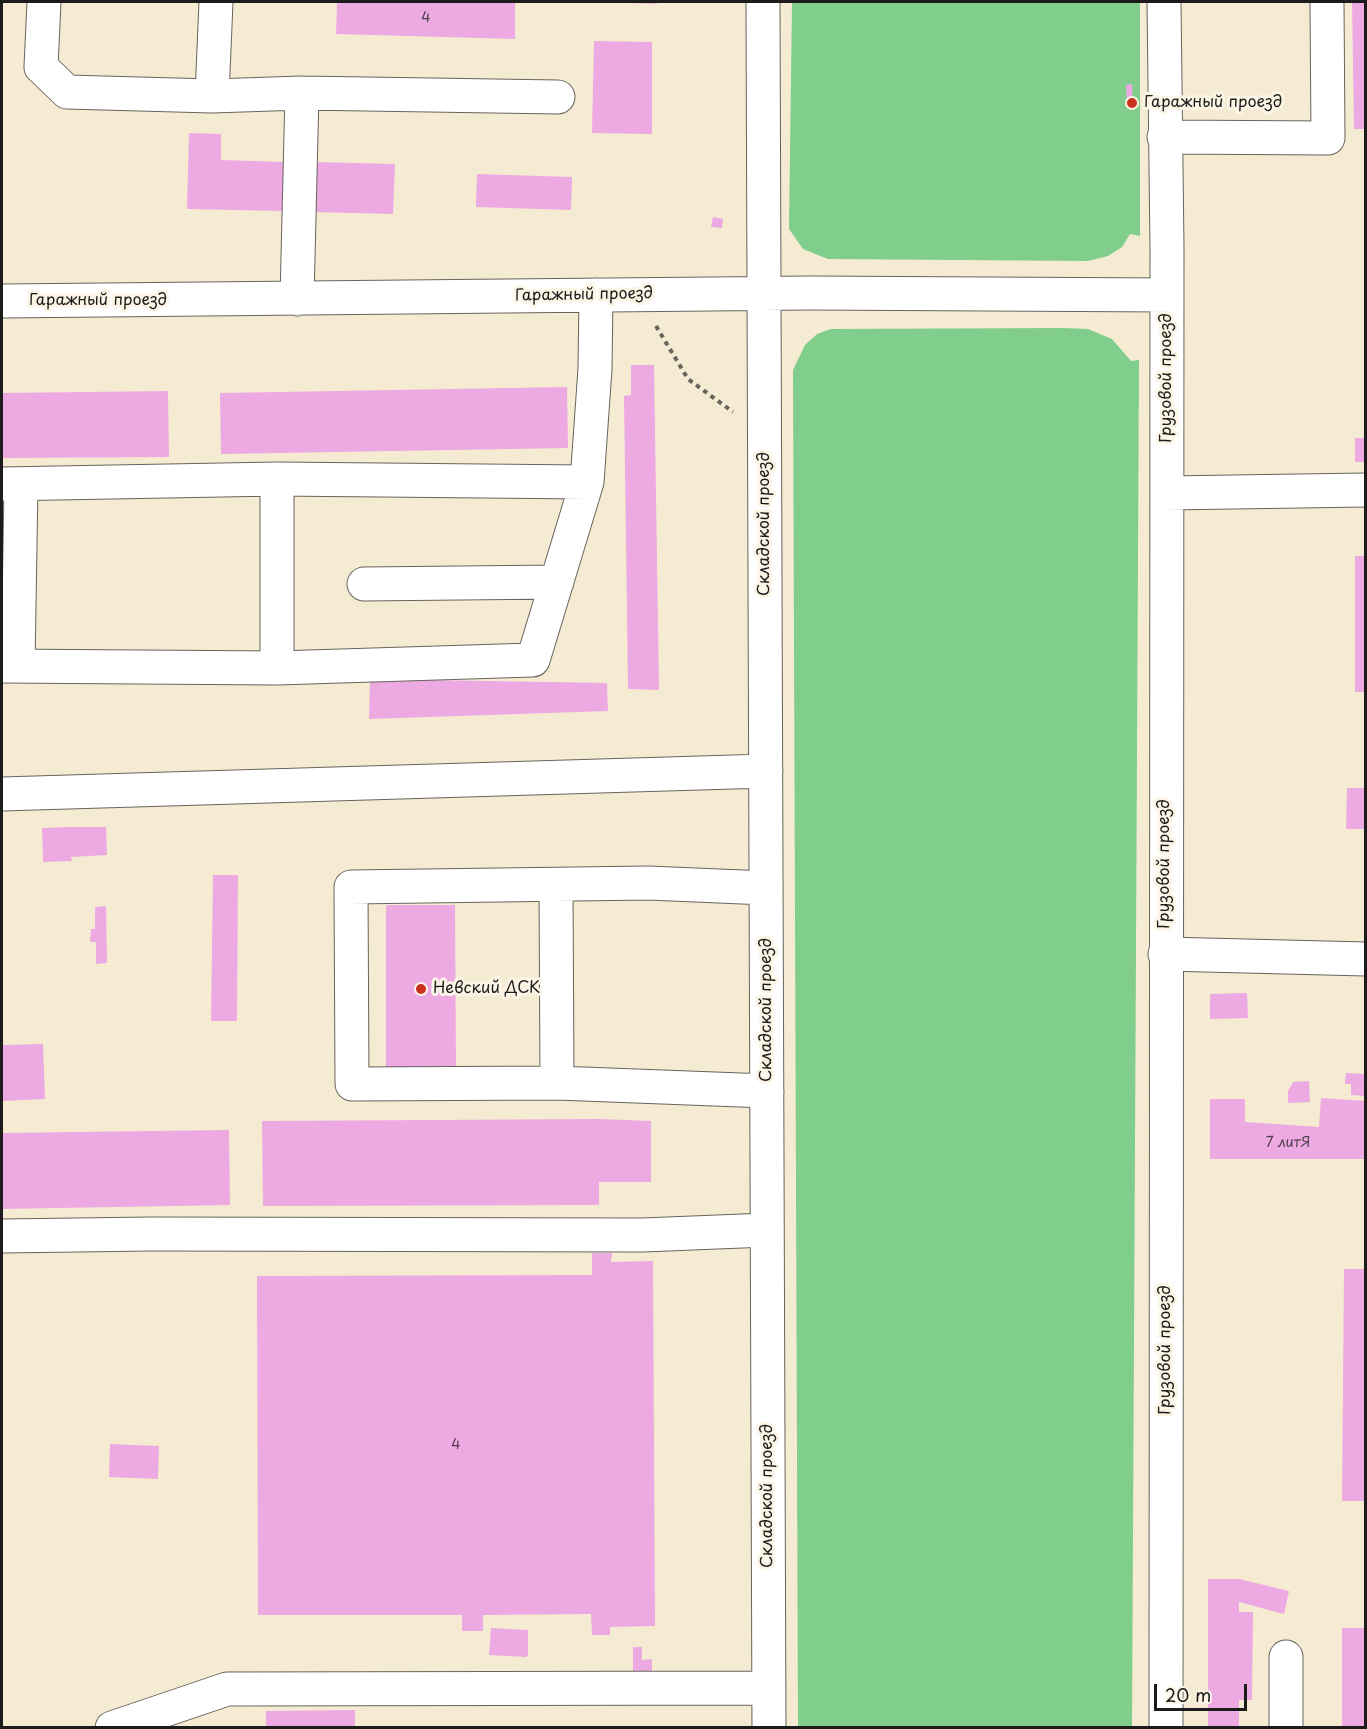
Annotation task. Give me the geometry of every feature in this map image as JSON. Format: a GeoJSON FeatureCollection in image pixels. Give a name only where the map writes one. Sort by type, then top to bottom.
{"type":"FeatureCollection","features":[{"type":"Feature","properties":{"kind":"street"},"geometry":{"type":"LineString","coordinates":[[44,2],[41,67],[67,92],[212,96],[302,93],[558,97]]}},
{"type":"Feature","properties":{"kind":"street"},"geometry":{"type":"LineString","coordinates":[[212,96],[216,2]]}},
{"type":"Feature","properties":{"kind":"street","name":"Складской проезд"},"geometry":{"type":"LineString","coordinates":[[764,2],[769,1728]]}},
{"type":"Feature","properties":{"kind":"street","name":"Грузовой проезд"},"geometry":{"type":"LineString","coordinates":[[1164,2],[1167,295],[1166,1728]]}},
{"type":"Feature","properties":{"kind":"street"},"geometry":{"type":"LineString","coordinates":[[1164,137],[1328,138],[1327,2]]}},
{"type":"Feature","properties":{"kind":"street"},"geometry":{"type":"LineString","coordinates":[[297,299],[302,93]]}},
{"type":"Feature","properties":{"kind":"street","name":"Гаражный проезд"},"geometry":{"type":"LineString","coordinates":[[2,301],[764,293],[1167,295]]}},
{"type":"Feature","properties":{"kind":"street"},"geometry":{"type":"LineString","coordinates":[[587,482],[278,479],[11,484],[10,666],[277,668],[533,660],[587,482],[595,369],[596,295]]}},
{"type":"Feature","properties":{"kind":"street"},"geometry":{"type":"LineString","coordinates":[[277,668],[278,479]]}},
{"type":"Feature","properties":{"kind":"street"},"geometry":{"type":"LineString","coordinates":[[1167,493],[1365,490]]}},
{"type":"Feature","properties":{"kind":"street"},"geometry":{"type":"LineString","coordinates":[[364,584],[557,582]]}},
{"type":"Feature","properties":{"kind":"street"},"geometry":{"type":"LineString","coordinates":[[2,794],[766,771]]}},
{"type":"Feature","properties":{"kind":"street"},"geometry":{"type":"LineString","coordinates":[[766,888],[648,883],[351,887],[352,1084],[557,1083],[767,1091]]}},
{"type":"Feature","properties":{"kind":"street"},"geometry":{"type":"LineString","coordinates":[[556,886],[557,1083]]}},
{"type":"Feature","properties":{"kind":"street"},"geometry":{"type":"LineString","coordinates":[[1165,954],[1365,959]]}},
{"type":"Feature","properties":{"kind":"street"},"geometry":{"type":"LineString","coordinates":[[2,1236],[643,1235],[767,1230]]}},
{"type":"Feature","properties":{"kind":"street"},"geometry":{"type":"LineString","coordinates":[[1286,1657],[1286,1728]]}},
{"type":"Feature","properties":{"kind":"street"},"geometry":{"type":"LineString","coordinates":[[112,1728],[227,1689],[769,1688]]}},
{"type":"Feature","properties":{"kind":"path"},"geometry":{"type":"LineString","coordinates":[[656,325],[688,379],[734,413]]}},
{"type":"Feature","properties":{"kind":"green space"},"geometry":{"type":"Polygon","coordinates":[[[792,2],[1140,2],[1140,236],[1130,234],[1122,247],[1108,256],[1088,261],[828,259],[803,249],[789,229],[792,2]]]}},
{"type":"Feature","properties":{"kind":"green space"},"geometry":{"type":"Polygon","coordinates":[[[831,329],[1088,329],[1112,339],[1131,361],[1139,360],[1132,1727],[798,1727],[793,370],[805,345],[817,334],[831,329]]]}},
{"type":"Feature","properties":{"kind":"building"},"geometry":{"type":"Polygon","coordinates":[[[337,2],[515,2],[515,39],[336,34],[337,2]]]}},
{"type":"Feature","properties":{"kind":"building"},"geometry":{"type":"Polygon","coordinates":[[[657,2],[657,4],[629,3],[657,2]]]}},
{"type":"Feature","properties":{"kind":"building"},"geometry":{"type":"Polygon","coordinates":[[[1352,2],[1366,2],[1366,129],[1354,129],[1352,2]]]}},
{"type":"Feature","properties":{"kind":"building"},"geometry":{"type":"Polygon","coordinates":[[[594,41],[652,42],[652,134],[592,133],[594,41]]]}},
{"type":"Feature","properties":{"kind":"building"},"geometry":{"type":"Polygon","coordinates":[[[1132,84],[1133,107],[1127,108],[1126,85],[1132,84]]]}},
{"type":"Feature","properties":{"kind":"building"},"geometry":{"type":"Polygon","coordinates":[[[189,133],[221,134],[221,160],[285,162],[284,211],[187,209],[189,133]]]}},
{"type":"Feature","properties":{"kind":"building"},"geometry":{"type":"Polygon","coordinates":[[[313,162],[395,164],[393,214],[311,212],[313,162]]]}},
{"type":"Feature","properties":{"kind":"building"},"geometry":{"type":"Polygon","coordinates":[[[477,174],[572,177],[571,210],[476,207],[477,174]]]}},
{"type":"Feature","properties":{"kind":"building"},"geometry":{"type":"Polygon","coordinates":[[[713,217],[723,219],[722,228],[711,227],[713,217]]]}},
{"type":"Feature","properties":{"kind":"building"},"geometry":{"type":"Polygon","coordinates":[[[631,365],[654,365],[659,690],[628,689],[624,396],[631,395],[631,365]]]}},
{"type":"Feature","properties":{"kind":"building"},"geometry":{"type":"Polygon","coordinates":[[[567,387],[568,448],[221,454],[220,393],[567,387]]]}},
{"type":"Feature","properties":{"kind":"building"},"geometry":{"type":"Polygon","coordinates":[[[168,391],[169,457],[2,458],[2,393],[168,391]]]}},
{"type":"Feature","properties":{"kind":"building"},"geometry":{"type":"Polygon","coordinates":[[[1355,438],[1366,438],[1366,462],[1355,462],[1355,438]]]}},
{"type":"Feature","properties":{"kind":"building"},"geometry":{"type":"Polygon","coordinates":[[[1355,556],[1366,556],[1366,692],[1355,692],[1355,556]]]}},
{"type":"Feature","properties":{"kind":"building"},"geometry":{"type":"Polygon","coordinates":[[[370,679],[607,683],[608,711],[369,719],[370,679]]]}},
{"type":"Feature","properties":{"kind":"building"},"geometry":{"type":"Polygon","coordinates":[[[1347,788],[1366,788],[1366,829],[1346,829],[1347,788]]]}},
{"type":"Feature","properties":{"kind":"building"},"geometry":{"type":"Polygon","coordinates":[[[106,827],[107,855],[71,857],[72,861],[43,862],[42,828],[106,827]]]}},
{"type":"Feature","properties":{"kind":"building"},"geometry":{"type":"Polygon","coordinates":[[[213,875],[238,875],[237,1021],[211,1021],[213,875]]]}},
{"type":"Feature","properties":{"kind":"building","name":"Невский ДСК"},"geometry":{"type":"Polygon","coordinates":[[[386,905],[455,905],[456,1073],[386,1073],[386,905]]]}},
{"type":"Feature","properties":{"kind":"building"},"geometry":{"type":"Polygon","coordinates":[[[106,906],[107,963],[96,964],[96,942],[90,942],[91,929],[95,929],[95,907],[106,906]]]}},
{"type":"Feature","properties":{"kind":"building"},"geometry":{"type":"Polygon","coordinates":[[[1247,993],[1248,1018],[1210,1019],[1210,994],[1247,993]]]}},
{"type":"Feature","properties":{"kind":"building"},"geometry":{"type":"Polygon","coordinates":[[[43,1044],[45,1099],[2,1101],[2,1045],[43,1044]]]}},
{"type":"Feature","properties":{"kind":"building"},"geometry":{"type":"Polygon","coordinates":[[[1346,1073],[1366,1074],[1366,1096],[1351,1095],[1351,1084],[1345,1084],[1346,1073]]]}},
{"type":"Feature","properties":{"kind":"building"},"geometry":{"type":"Polygon","coordinates":[[[1309,1081],[1310,1102],[1288,1103],[1288,1091],[1293,1082],[1309,1081]]]}},
{"type":"Feature","properties":{"kind":"building"},"geometry":{"type":"Polygon","coordinates":[[[1321,1098],[1366,1101],[1366,1159],[1210,1159],[1210,1099],[1245,1099],[1245,1122],[1319,1127],[1321,1098]]]}},
{"type":"Feature","properties":{"kind":"building"},"geometry":{"type":"Polygon","coordinates":[[[599,1119],[651,1121],[651,1182],[599,1182],[599,1205],[263,1206],[262,1121],[599,1119]]]}},
{"type":"Feature","properties":{"kind":"building"},"geometry":{"type":"Polygon","coordinates":[[[229,1130],[230,1205],[2,1209],[2,1133],[229,1130]]]}},
{"type":"Feature","properties":{"kind":"building"},"geometry":{"type":"Polygon","coordinates":[[[592,1253],[612,1253],[611,1262],[653,1261],[655,1626],[610,1627],[610,1635],[592,1635],[591,1614],[483,1615],[483,1631],[462,1631],[462,1615],[258,1615],[257,1276],[592,1275],[592,1253]]]}},
{"type":"Feature","properties":{"kind":"building"},"geometry":{"type":"Polygon","coordinates":[[[1344,1269],[1366,1269],[1366,1501],[1342,1501],[1344,1269]]]}},
{"type":"Feature","properties":{"kind":"building"},"geometry":{"type":"Polygon","coordinates":[[[110,1444],[159,1446],[158,1479],[109,1477],[110,1444]]]}},
{"type":"Feature","properties":{"kind":"building"},"geometry":{"type":"Polygon","coordinates":[[[1208,1579],[1239,1579],[1289,1591],[1284,1614],[1239,1602],[1239,1612],[1253,1612],[1252,1700],[1239,1700],[1239,1728],[1208,1728],[1208,1579]]]}},
{"type":"Feature","properties":{"kind":"building"},"geometry":{"type":"Polygon","coordinates":[[[491,1628],[528,1630],[528,1655],[526,1657],[489,1655],[491,1628]]]}},
{"type":"Feature","properties":{"kind":"building"},"geometry":{"type":"Polygon","coordinates":[[[1342,1628],[1366,1628],[1366,1728],[1342,1728],[1342,1628]]]}},
{"type":"Feature","properties":{"kind":"building"},"geometry":{"type":"Polygon","coordinates":[[[633,1647],[642,1647],[642,1660],[652,1659],[652,1672],[633,1672],[633,1647]]]}},
{"type":"Feature","properties":{"kind":"building"},"geometry":{"type":"Polygon","coordinates":[[[355,1710],[355,1728],[266,1728],[266,1711],[355,1710]]]}},
{"type":"Feature","properties":{"kind":"place","name":"Гаражный проезд"},"geometry":{"type":"Point","coordinates":[1132,103]}},
{"type":"Feature","properties":{"kind":"place","name":"Невский ДСК"},"geometry":{"type":"Point","coordinates":[421,989]}}]}
